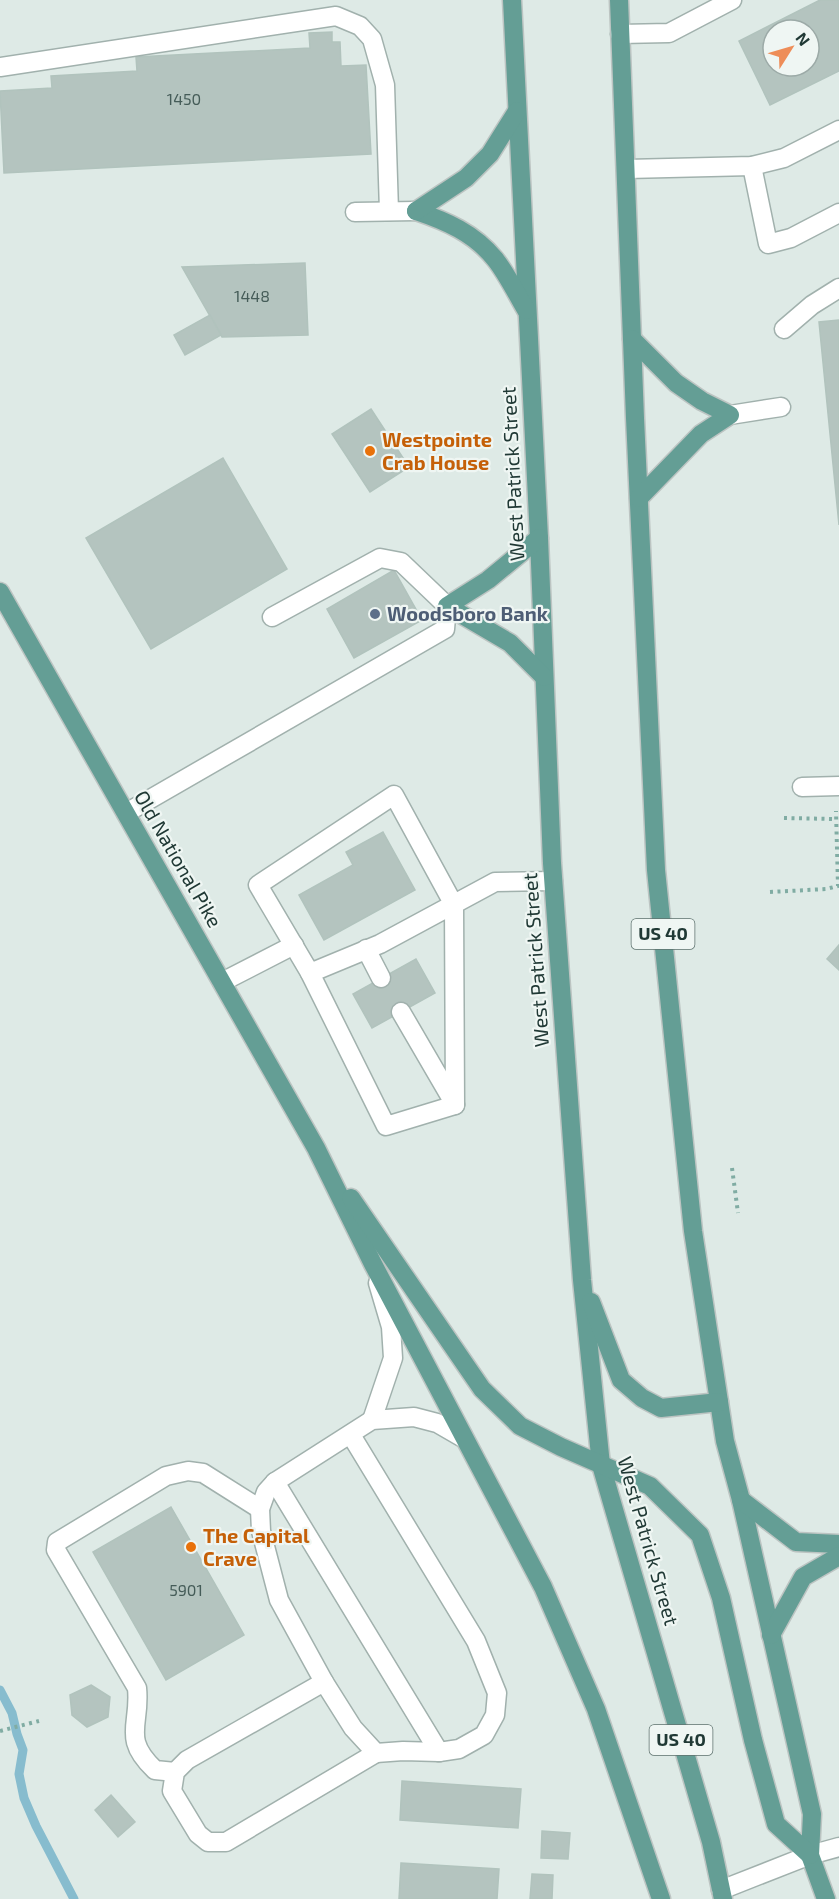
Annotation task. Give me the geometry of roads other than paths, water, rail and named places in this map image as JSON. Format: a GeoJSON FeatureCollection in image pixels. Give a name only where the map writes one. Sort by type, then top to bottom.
{"type":"FeatureCollection","features":[{"type":"Feature","properties":{"kind":"main road","name":"West Patrick Street"},"geometry":{"type":"LineString","coordinates":[[512,0],[539,538],[553,881],[582,1280],[601,1465],[711,1842],[722,1894]]}},
{"type":"Feature","properties":{"kind":"main road","name":"US 40"},"geometry":{"type":"LineString","coordinates":[[619,0],[656,870],[693,1231],[725,1441],[741,1500],[812,1814],[810,1856],[826,1899]]}},
{"type":"Feature","properties":{"kind":"main road"},"geometry":{"type":"LineString","coordinates":[[416,211],[466,178],[490,154],[517,111]]}},
{"type":"Feature","properties":{"kind":"main road"},"geometry":{"type":"LineString","coordinates":[[416,211],[443,220],[473,237],[495,259],[527,312]]}},
{"type":"Feature","properties":{"kind":"main road"},"geometry":{"type":"LineString","coordinates":[[632,339],[676,383],[702,401],[730,415]]}},
{"type":"Feature","properties":{"kind":"main road"},"geometry":{"type":"LineString","coordinates":[[639,498],[701,434],[730,415]]}},
{"type":"Feature","properties":{"kind":"main road"},"geometry":{"type":"LineString","coordinates":[[539,538],[488,580],[447,606],[510,643],[544,677]]}},
{"type":"Feature","properties":{"kind":"main road","name":"Old National Pike"},"geometry":{"type":"LineString","coordinates":[[0,592],[316,1148]]}},
{"type":"Feature","properties":{"kind":"main road"},"geometry":{"type":"LineString","coordinates":[[316,1148],[373,1264],[543,1587],[596,1709],[661,1899]]}},
{"type":"Feature","properties":{"kind":"main road"},"geometry":{"type":"LineString","coordinates":[[316,1148],[482,1389],[520,1426],[650,1486],[700,1535],[721,1598],[753,1740],[776,1824],[810,1856]]}},
{"type":"Feature","properties":{"kind":"main road"},"geometry":{"type":"LineString","coordinates":[[582,1280],[621,1380],[642,1398],[661,1408],[719,1402]]}},
{"type":"Feature","properties":{"kind":"main road"},"geometry":{"type":"LineString","coordinates":[[741,1500],[796,1542],[839,1544]]}},
{"type":"Feature","properties":{"kind":"main road"},"geometry":{"type":"LineString","coordinates":[[771,1635],[803,1577],[839,1556]]}},
{"type":"Feature","properties":{"kind":"street"},"geometry":{"type":"LineString","coordinates":[[620,34],[669,33],[732,0]]}},
{"type":"Feature","properties":{"kind":"street"},"geometry":{"type":"LineString","coordinates":[[0,67],[336,16],[360,26],[372,39],[385,85],[389,212]]}},
{"type":"Feature","properties":{"kind":"street"},"geometry":{"type":"LineString","coordinates":[[627,169],[752,166],[784,158],[839,130]]}},
{"type":"Feature","properties":{"kind":"street"},"geometry":{"type":"LineString","coordinates":[[752,166],[768,244],[791,238],[839,213]]}},
{"type":"Feature","properties":{"kind":"street"},"geometry":{"type":"LineString","coordinates":[[355,212],[416,211]]}},
{"type":"Feature","properties":{"kind":"street"},"geometry":{"type":"LineString","coordinates":[[784,329],[812,305],[839,288]]}},
{"type":"Feature","properties":{"kind":"street"},"geometry":{"type":"LineString","coordinates":[[730,415],[782,407]]}},
{"type":"Feature","properties":{"kind":"street"},"geometry":{"type":"LineString","coordinates":[[126,813],[445,629],[447,606],[401,562],[380,558],[272,617]]}},
{"type":"Feature","properties":{"kind":"street"},"geometry":{"type":"LineString","coordinates":[[802,787],[838,794]]}},
{"type":"Feature","properties":{"kind":"street"},"geometry":{"type":"LineString","coordinates":[[394,795],[454,905],[454,1105],[386,1126],[310,973],[258,885],[394,795]]}},
{"type":"Feature","properties":{"kind":"street"},"geometry":{"type":"LineString","coordinates":[[310,973],[380,944],[495,882],[553,881]]}},
{"type":"Feature","properties":{"kind":"street"},"geometry":{"type":"LineString","coordinates":[[222,982],[294,945]]}},
{"type":"Feature","properties":{"kind":"street"},"geometry":{"type":"LineString","coordinates":[[366,950],[381,978]]}},
{"type":"Feature","properties":{"kind":"street"},"geometry":{"type":"LineString","coordinates":[[401,1012],[454,1105]]}},
{"type":"Feature","properties":{"kind":"street"},"geometry":{"type":"LineString","coordinates":[[372,1420],[393,1358],[391,1327],[373,1264]]}},
{"type":"Feature","properties":{"kind":"street"},"geometry":{"type":"LineString","coordinates":[[376,1753],[353,1728],[324,1682],[279,1600],[261,1530],[260,1509],[266,1492],[276,1482],[372,1420],[414,1417],[436,1423],[463,1438]]}},
{"type":"Feature","properties":{"kind":"street"},"geometry":{"type":"LineString","coordinates":[[324,1682],[187,1760],[175,1772],[172,1791],[198,1834],[208,1842],[226,1842],[376,1753],[439,1752],[459,1749],[484,1735],[495,1715],[497,1693],[476,1641],[351,1435]]}},
{"type":"Feature","properties":{"kind":"street"},"geometry":{"type":"LineString","coordinates":[[175,1772],[155,1770],[138,1749],[133,1735],[138,1699],[137,1688],[56,1550],[57,1542],[166,1476],[188,1471],[203,1473],[260,1509]]}},
{"type":"Feature","properties":{"kind":"street"},"geometry":{"type":"LineString","coordinates":[[276,1482],[439,1752]]}},
{"type":"Feature","properties":{"kind":"street"},"geometry":{"type":"LineString","coordinates":[[722,1894],[810,1856],[839,1847]]}},
{"type":"Feature","properties":{"kind":"waterway"},"geometry":{"type":"LineString","coordinates":[[0,1690],[12,1713],[23,1750],[19,1774],[24,1798],[74,1899]]}},
{"type":"Feature","properties":{"kind":"place","name":"Westpointe Crab House"},"geometry":{"type":"Point","coordinates":[370,451]}},
{"type":"Feature","properties":{"kind":"place","name":"Woodsboro Bank"},"geometry":{"type":"Point","coordinates":[375,614]}},
{"type":"Feature","properties":{"kind":"place","name":"The Capital Crave"},"geometry":{"type":"Point","coordinates":[191,1547]}}]}
